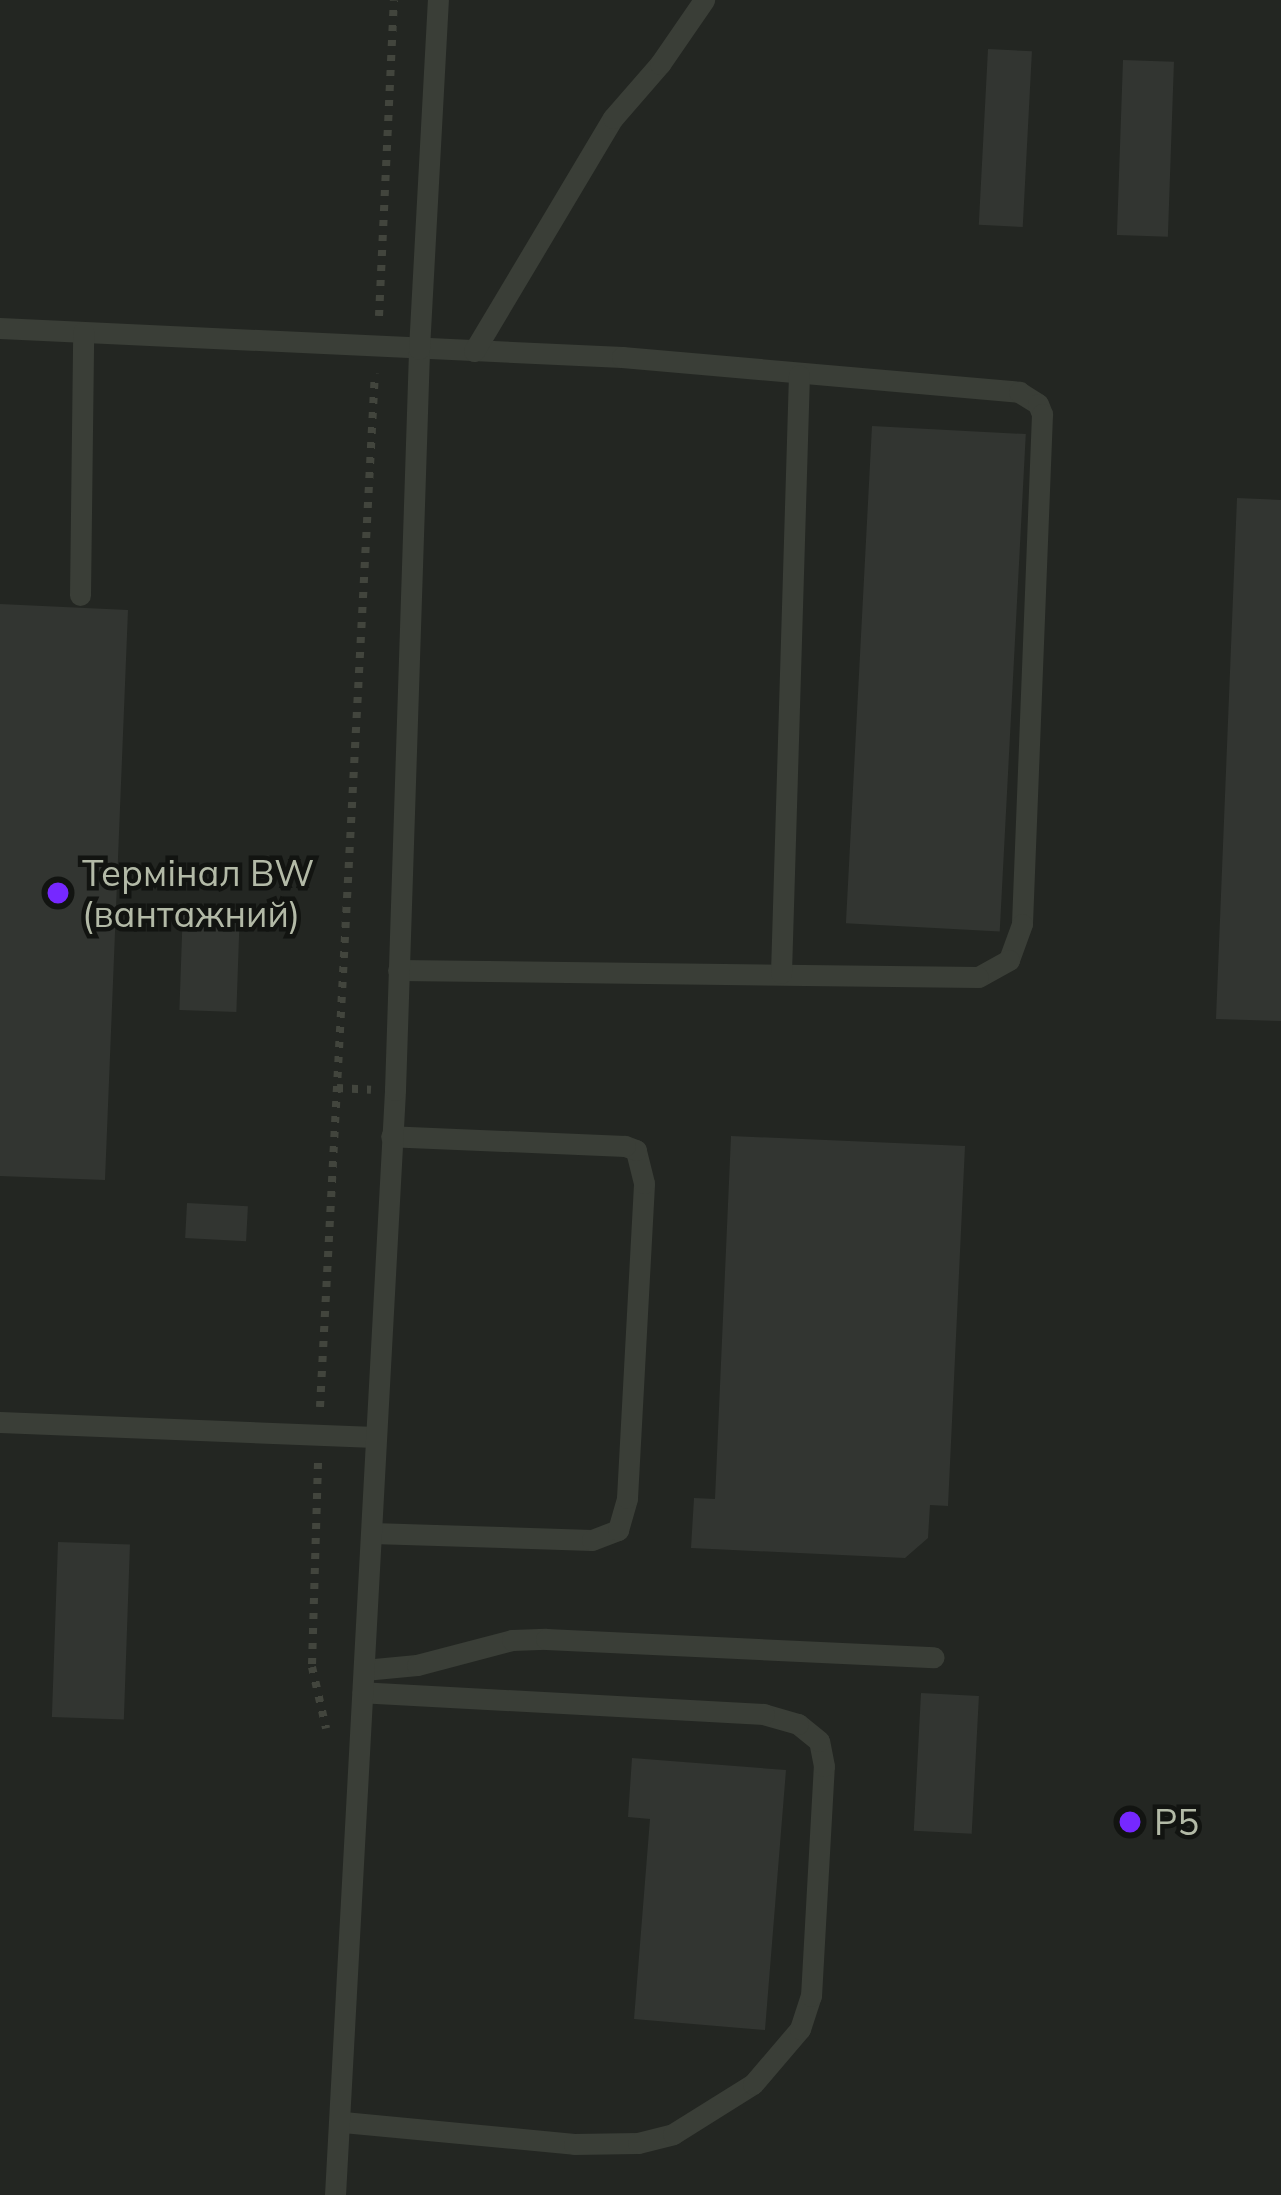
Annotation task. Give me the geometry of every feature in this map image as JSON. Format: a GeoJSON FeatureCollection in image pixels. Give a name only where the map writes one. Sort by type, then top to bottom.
{"type":"FeatureCollection","features":[{"type":"Feature","properties":{"kind":"lane"},"geometry":{"type":"LineString","coordinates":[[335,2195],[343,2122],[392,1136],[419,350],[438,0]]}},
{"type":"Feature","properties":{"kind":"lane"},"geometry":{"type":"LineString","coordinates":[[474,352],[613,118],[660,64],[704,0]]}},
{"type":"Feature","properties":{"kind":"lane"},"geometry":{"type":"LineString","coordinates":[[0,328],[622,357],[1018,392],[1031,398],[1042,414],[1022,924],[1013,952],[1000,968],[978,977],[398,970]]}},
{"type":"Feature","properties":{"kind":"lane"},"geometry":{"type":"LineString","coordinates":[[80,595],[83,332]]}},
{"type":"Feature","properties":{"kind":"lane"},"geometry":{"type":"LineString","coordinates":[[782,973],[799,375]]}},
{"type":"Feature","properties":{"kind":"lane"},"geometry":{"type":"LineString","coordinates":[[372,1533],[592,1540],[617,1530],[627,1498],[644,1183],[636,1150],[626,1146],[392,1136]]}},
{"type":"Feature","properties":{"kind":"lane"},"geometry":{"type":"LineString","coordinates":[[0,1422],[375,1437]]}},
{"type":"Feature","properties":{"kind":"lane"},"geometry":{"type":"LineString","coordinates":[[363,1681],[512,1640],[934,1657]]}},
{"type":"Feature","properties":{"kind":"lane"},"geometry":{"type":"LineString","coordinates":[[343,2122],[574,2144],[638,2143],[673,2134],[753,2084],[800,2029],[811,1996],[824,1766],[819,1742],[798,1724],[764,1714],[363,1681]]}},
{"type":"Feature","properties":{"kind":"path"},"geometry":{"type":"LineString","coordinates":[[326,1748],[327,1719],[311,1666],[319,1437],[394,0]]}},
{"type":"Feature","properties":{"kind":"shaded area"},"geometry":{"type":"Polygon","coordinates":[[[0,0],[1281,0],[1281,2195],[0,2195],[0,0]]]}},
{"type":"Feature","properties":{"kind":"building"},"geometry":{"type":"Polygon","coordinates":[[[988,49],[1032,51],[1023,227],[979,225],[988,49]]]}},
{"type":"Feature","properties":{"kind":"building"},"geometry":{"type":"Polygon","coordinates":[[[1123,60],[1174,62],[1168,237],[1117,235],[1123,60]]]}},
{"type":"Feature","properties":{"kind":"building"},"geometry":{"type":"Polygon","coordinates":[[[872,426],[1026,434],[1000,931],[846,923],[872,426]]]}},
{"type":"Feature","properties":{"kind":"building"},"geometry":{"type":"Polygon","coordinates":[[[1237,498],[1281,500],[1281,1021],[1216,1019],[1237,498]]]}},
{"type":"Feature","properties":{"kind":"building","name":"Термінал BW (вантажний)"},"geometry":{"type":"Polygon","coordinates":[[[0,604],[128,610],[105,1180],[0,1176],[0,604]]]}},
{"type":"Feature","properties":{"kind":"building"},"geometry":{"type":"Polygon","coordinates":[[[183,907],[240,909],[236,1012],[179,1010],[183,907]]]}},
{"type":"Feature","properties":{"kind":"building"},"geometry":{"type":"Polygon","coordinates":[[[731,1136],[965,1146],[948,1506],[930,1505],[928,1538],[905,1558],[691,1548],[694,1498],[715,1499],[731,1136]]]}},
{"type":"Feature","properties":{"kind":"building"},"geometry":{"type":"Polygon","coordinates":[[[187,1203],[248,1206],[246,1241],[185,1238],[187,1203]]]}},
{"type":"Feature","properties":{"kind":"building"},"geometry":{"type":"Polygon","coordinates":[[[58,1542],[130,1545],[124,1719],[52,1717],[58,1542]]]}},
{"type":"Feature","properties":{"kind":"building"},"geometry":{"type":"Polygon","coordinates":[[[921,1693],[979,1696],[972,1834],[914,1831],[921,1693]]]}},
{"type":"Feature","properties":{"kind":"building"},"geometry":{"type":"Polygon","coordinates":[[[632,1758],[786,1770],[765,2030],[634,2019],[650,1819],[628,1817],[632,1758]]]}},
{"type":"Feature","properties":{"kind":"place","name":"Термінал BW (вантажний)"},"geometry":{"type":"Point","coordinates":[58,893]}},
{"type":"Feature","properties":{"kind":"place","name":"P5"},"geometry":{"type":"Point","coordinates":[1130,1822]}}]}
